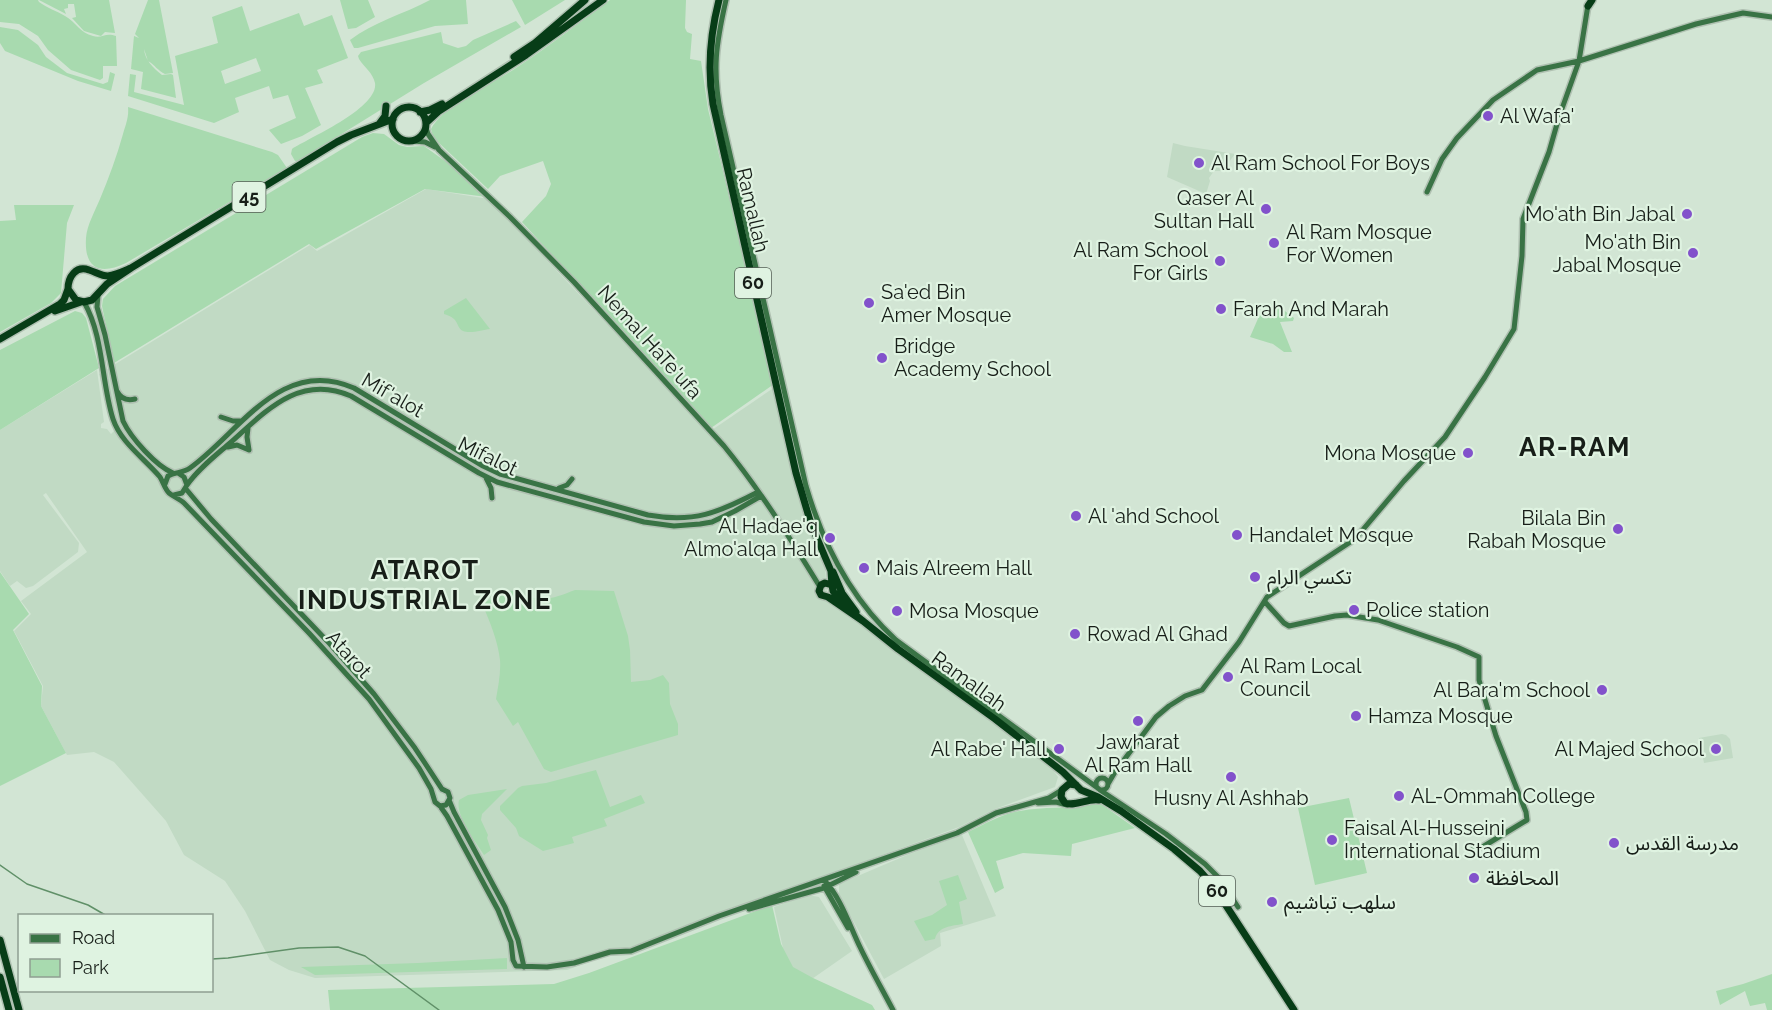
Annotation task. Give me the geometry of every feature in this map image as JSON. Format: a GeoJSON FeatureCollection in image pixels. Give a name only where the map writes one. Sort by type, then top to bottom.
{"type":"FeatureCollection","features":[{"type":"Feature","properties":{"kind":"highway"},"geometry":{"type":"LineString","coordinates":[[536,44],[585,0]]}},
{"type":"Feature","properties":{"kind":"highway"},"geometry":{"type":"LineString","coordinates":[[414,141],[421,136],[426,125],[439,111],[603,0]]}},
{"type":"Feature","properties":{"kind":"highway","name":"Ramallah"},"geometry":{"type":"LineString","coordinates":[[720,0],[713,25],[710,54],[713,104],[796,473],[811,524],[830,573],[827,588],[909,658],[995,719],[1057,767],[1078,787],[1108,803],[1185,857],[1209,880],[1294,1010]]}},
{"type":"Feature","properties":{"kind":"highway","name":"45"},"geometry":{"type":"LineString","coordinates":[[41,316],[92,300],[131,268],[338,142],[393,119],[405,108],[430,110],[536,44]]}},
{"type":"Feature","properties":{"kind":"highway"},"geometry":{"type":"LineString","coordinates":[[375,127],[385,116],[386,105]]}},
{"type":"Feature","properties":{"kind":"highway"},"geometry":{"type":"LineString","coordinates":[[420,111],[426,125]]}},
{"type":"Feature","properties":{"kind":"highway"},"geometry":{"type":"LineString","coordinates":[[393,119],[393,130]]}},
{"type":"Feature","properties":{"kind":"highway","name":"45"},"geometry":{"type":"LineString","coordinates":[[375,127],[393,130],[401,140],[414,141]]}},
{"type":"Feature","properties":{"kind":"highway","name":"45"},"geometry":{"type":"LineString","coordinates":[[0,339],[60,304],[64,300],[70,278],[76,271],[86,269],[110,276],[131,268]]}},
{"type":"Feature","properties":{"kind":"highway"},"geometry":{"type":"LineString","coordinates":[[96,273],[101,281],[99,293]]}},
{"type":"Feature","properties":{"kind":"highway"},"geometry":{"type":"LineString","coordinates":[[68,289],[73,297],[82,302]]}},
{"type":"Feature","properties":{"kind":"highway","name":"60"},"geometry":{"type":"LineString","coordinates":[[827,562],[842,593],[863,621]]}},
{"type":"Feature","properties":{"kind":"highway"},"geometry":{"type":"LineString","coordinates":[[1057,767],[1062,777],[1061,798],[1068,805],[1096,800],[1108,803]]}},
{"type":"Feature","properties":{"kind":"highway"},"geometry":{"type":"LineString","coordinates":[[1062,789],[1069,784],[1078,787],[1082,796],[1078,802]]}},
{"type":"Feature","properties":{"kind":"highway"},"geometry":{"type":"LineString","coordinates":[[0,940],[19,1010]]}},
{"type":"Feature","properties":{"kind":"highway"},"geometry":{"type":"LineString","coordinates":[[0,977],[9,1010]]}},
{"type":"Feature","properties":{"kind":"street"},"geometry":{"type":"LineString","coordinates":[[726,0],[717,36],[716,52],[720,112],[807,486],[829,545],[844,576],[862,603],[891,635],[1205,864],[1219,878],[1238,907]]}},
{"type":"Feature","properties":{"kind":"street"},"geometry":{"type":"LineString","coordinates":[[1100,789],[1106,789],[1156,717],[1185,696],[1202,690],[1239,642],[1267,597],[1355,539],[1445,437],[1485,377],[1514,329],[1522,256],[1523,219],[1549,152],[1558,117],[1579,61],[1589,1]]}},
{"type":"Feature","properties":{"kind":"street"},"geometry":{"type":"LineString","coordinates":[[1427,192],[1450,147],[1493,100],[1537,70],[1579,61],[1696,24],[1730,16],[1743,14],[1772,17]]}},
{"type":"Feature","properties":{"kind":"street","name":"Nemal HaTe'ufa"},"geometry":{"type":"LineString","coordinates":[[426,125],[432,141],[439,150],[574,282],[724,446],[792,542],[813,576],[827,588]]}},
{"type":"Feature","properties":{"kind":"street","name":"Nemal HaTe'ufa"},"geometry":{"type":"LineString","coordinates":[[414,141],[425,142],[439,150]]}},
{"type":"Feature","properties":{"kind":"street"},"geometry":{"type":"LineString","coordinates":[[99,293],[97,306],[121,416],[129,432],[160,466],[186,479],[186,487]]}},
{"type":"Feature","properties":{"kind":"street"},"geometry":{"type":"LineString","coordinates":[[82,302],[89,313],[97,337],[116,424],[122,437],[165,484],[168,492],[180,495],[197,473],[249,426]]}},
{"type":"Feature","properties":{"kind":"street","name":"Mif'alot"},"geometry":{"type":"LineString","coordinates":[[176,473],[189,468],[266,400],[290,387],[319,380],[336,382],[354,388],[491,470],[508,477],[556,489]]}},
{"type":"Feature","properties":{"kind":"street"},"geometry":{"type":"LineString","coordinates":[[115,388],[122,398],[135,399]]}},
{"type":"Feature","properties":{"kind":"street","name":"Mifalot"},"geometry":{"type":"LineString","coordinates":[[249,426],[277,402],[292,394],[319,389],[334,390],[351,396],[502,484],[644,522],[674,526],[712,522],[735,511],[759,494]]}},
{"type":"Feature","properties":{"kind":"street"},"geometry":{"type":"LineString","coordinates":[[221,417],[233,421],[243,420]]}},
{"type":"Feature","properties":{"kind":"street"},"geometry":{"type":"LineString","coordinates":[[224,448],[237,445],[249,450],[247,437],[249,426]]}},
{"type":"Feature","properties":{"kind":"street"},"geometry":{"type":"LineString","coordinates":[[165,484],[168,476],[176,473]]}},
{"type":"Feature","properties":{"kind":"street"},"geometry":{"type":"LineString","coordinates":[[485,476],[491,488],[492,498]]}},
{"type":"Feature","properties":{"kind":"street"},"geometry":{"type":"LineString","coordinates":[[556,489],[567,485],[572,479]]}},
{"type":"Feature","properties":{"kind":"street","name":"Atarot"},"geometry":{"type":"LineString","coordinates":[[186,487],[211,519],[374,694],[415,748],[442,789]]}},
{"type":"Feature","properties":{"kind":"street"},"geometry":{"type":"LineString","coordinates":[[556,489],[648,515],[681,519],[712,513],[759,494]]}},
{"type":"Feature","properties":{"kind":"street","name":"Atarot"},"geometry":{"type":"LineString","coordinates":[[174,495],[198,517],[369,699],[409,753],[433,795]]}},
{"type":"Feature","properties":{"kind":"street"},"geometry":{"type":"LineString","coordinates":[[1265,602],[1289,626],[1347,615],[1378,620],[1457,647],[1479,657],[1479,680],[1496,736],[1526,812],[1527,820],[1484,846],[1472,850]]}},
{"type":"Feature","properties":{"kind":"street"},"geometry":{"type":"LineString","coordinates":[[1100,789],[1097,783],[1125,759]]}},
{"type":"Feature","properties":{"kind":"street"},"geometry":{"type":"LineString","coordinates":[[1076,771],[1107,780],[1108,785],[1121,802]]}},
{"type":"Feature","properties":{"kind":"street"},"geometry":{"type":"LineString","coordinates":[[524,967],[523,957],[505,907],[454,812],[449,794],[442,789],[436,791],[433,795],[435,802],[440,806],[498,910],[511,942],[513,963],[524,967],[574,963],[610,952],[631,951],[719,916],[957,833],[996,813],[1021,804],[1049,798],[1062,789]]}},
{"type":"Feature","properties":{"kind":"street"},"geometry":{"type":"LineString","coordinates":[[440,806],[446,805],[449,800]]}},
{"type":"Feature","properties":{"kind":"street"},"geometry":{"type":"LineString","coordinates":[[1021,804],[1056,802],[1068,805]]}},
{"type":"Feature","properties":{"kind":"street"},"geometry":{"type":"LineString","coordinates":[[719,916],[827,887],[868,865]]}},
{"type":"Feature","properties":{"kind":"street"},"geometry":{"type":"LineString","coordinates":[[824,880],[893,1010]]}},
{"type":"Feature","properties":{"kind":"street"},"geometry":{"type":"LineString","coordinates":[[834,900],[839,881]]}},
{"type":"Feature","properties":{"kind":"street"},"geometry":{"type":"LineString","coordinates":[[810,892],[821,893],[834,900]]}},
{"type":"Feature","properties":{"kind":"shaded area","name":"Al Ram School For Boys"},"geometry":{"type":"Polygon","coordinates":[[[1173,143],[1235,154],[1222,171],[1214,171],[1209,178],[1206,194],[1167,177],[1173,143]]]}},
{"type":"Feature","properties":{"kind":"shaded area"},"geometry":{"type":"Polygon","coordinates":[[[426,189],[489,199],[709,432],[775,387],[788,451],[808,527],[825,568],[828,602],[1047,762],[1058,777],[1055,787],[995,809],[959,827],[567,970],[315,978],[289,970],[270,960],[245,911],[225,881],[184,855],[166,821],[114,762],[94,752],[67,755],[41,706],[43,686],[14,631],[31,614],[21,601],[87,552],[46,493],[43,495],[79,543],[78,552],[33,586],[26,588],[17,581],[10,586],[0,571],[0,430],[97,370],[104,422],[101,428],[107,429],[111,434],[114,431],[99,374],[310,245],[317,251],[426,189]]]}},
{"type":"Feature","properties":{"kind":"shaded area","name":"Al Majed School"},"geometry":{"type":"Polygon","coordinates":[[[1722,734],[1730,739],[1733,758],[1704,763],[1699,738],[1722,734]]]}},
{"type":"Feature","properties":{"kind":"shaded area"},"geometry":{"type":"Polygon","coordinates":[[[962,835],[996,916],[940,933],[941,946],[884,979],[839,894],[839,884],[962,835]]]}},
{"type":"Feature","properties":{"kind":"shaded area"},"geometry":{"type":"Polygon","coordinates":[[[808,895],[819,897],[852,951],[809,981],[786,962],[774,907],[808,895]]]}},
{"type":"Feature","properties":{"kind":"green space"},"geometry":{"type":"Polygon","coordinates":[[[0,0],[38,0],[69,18],[89,35],[116,36],[117,66],[103,66],[103,78],[100,80],[71,70],[48,50],[38,36],[19,24],[0,22],[0,0]]]}},
{"type":"Feature","properties":{"kind":"green space"},"geometry":{"type":"Polygon","coordinates":[[[39,0],[109,0],[115,33],[105,32],[101,36],[84,31],[72,18],[76,17],[74,4],[68,4],[68,8],[64,9],[66,14],[39,0]]]}},
{"type":"Feature","properties":{"kind":"green space"},"geometry":{"type":"Polygon","coordinates":[[[148,0],[159,0],[173,73],[165,74],[149,61],[162,75],[173,75],[176,98],[141,89],[143,72],[131,69],[134,36],[139,38],[135,34],[148,0]]]}},
{"type":"Feature","properties":{"kind":"green space"},"geometry":{"type":"Polygon","coordinates":[[[340,0],[368,0],[375,17],[356,28],[348,29],[340,0]]]}},
{"type":"Feature","properties":{"kind":"green space"},"geometry":{"type":"Polygon","coordinates":[[[430,0],[466,0],[468,24],[435,26],[354,48],[350,40],[359,34],[430,0]]]}},
{"type":"Feature","properties":{"kind":"green space"},"geometry":{"type":"Polygon","coordinates":[[[512,0],[565,0],[525,25],[512,0]]]}},
{"type":"Feature","properties":{"kind":"green space"},"geometry":{"type":"Polygon","coordinates":[[[610,0],[686,0],[685,28],[692,34],[690,59],[701,61],[708,109],[774,384],[711,428],[522,222],[546,196],[551,184],[543,161],[500,176],[488,189],[439,143],[431,129],[437,120],[457,103],[528,60],[610,0]]]}},
{"type":"Feature","properties":{"kind":"green space"},"geometry":{"type":"Polygon","coordinates":[[[242,6],[250,31],[299,13],[304,26],[332,15],[348,58],[317,70],[323,83],[305,88],[321,125],[281,144],[269,130],[296,118],[288,95],[273,99],[269,86],[235,98],[239,112],[214,123],[128,96],[130,74],[136,75],[134,92],[184,105],[175,56],[218,43],[212,17],[242,6]],[[256,58],[221,71],[225,84],[261,71],[256,58]]]}},
{"type":"Feature","properties":{"kind":"green space"},"geometry":{"type":"Polygon","coordinates":[[[516,21],[521,27],[295,161],[291,154],[292,149],[355,112],[373,93],[374,79],[359,59],[361,52],[441,32],[443,43],[458,48],[516,21]]]}},
{"type":"Feature","properties":{"kind":"green space"},"geometry":{"type":"Polygon","coordinates":[[[0,27],[18,30],[38,45],[46,57],[67,73],[103,84],[108,82],[110,72],[115,74],[111,91],[78,81],[5,51],[0,43],[0,27]]]}},
{"type":"Feature","properties":{"kind":"green space"},"geometry":{"type":"Polygon","coordinates":[[[128,107],[272,152],[278,155],[287,168],[126,263],[109,269],[96,267],[88,257],[87,233],[118,150],[127,120],[128,107]]]}},
{"type":"Feature","properties":{"kind":"green space"},"geometry":{"type":"Polygon","coordinates":[[[373,133],[384,134],[399,145],[424,146],[463,174],[487,197],[425,189],[316,249],[309,244],[114,363],[102,306],[103,299],[115,286],[362,137],[373,133]]]}},
{"type":"Feature","properties":{"kind":"green space"},"geometry":{"type":"Polygon","coordinates":[[[14,205],[74,205],[67,223],[61,293],[51,303],[0,332],[0,221],[16,220],[14,205]]]}},
{"type":"Feature","properties":{"kind":"green space"},"geometry":{"type":"Polygon","coordinates":[[[466,298],[490,329],[466,332],[453,318],[444,314],[444,311],[466,298]]]}},
{"type":"Feature","properties":{"kind":"green space"},"geometry":{"type":"Polygon","coordinates":[[[1272,304],[1277,305],[1294,318],[1293,321],[1280,322],[1292,352],[1284,352],[1273,344],[1250,337],[1260,314],[1272,304]]]}},
{"type":"Feature","properties":{"kind":"green space"},"geometry":{"type":"Polygon","coordinates":[[[75,311],[82,313],[86,318],[99,368],[0,430],[0,350],[75,311]]]}},
{"type":"Feature","properties":{"kind":"green space"},"geometry":{"type":"Polygon","coordinates":[[[0,572],[29,614],[13,630],[42,686],[41,706],[66,753],[0,786],[0,572]]]}},
{"type":"Feature","properties":{"kind":"green space"},"geometry":{"type":"Polygon","coordinates":[[[575,590],[614,591],[628,636],[631,682],[650,680],[663,675],[669,683],[670,704],[678,724],[678,735],[551,772],[544,769],[518,722],[513,726],[496,699],[500,660],[493,632],[482,604],[509,591],[540,599],[552,598],[575,590]]]}},
{"type":"Feature","properties":{"kind":"green space"},"geometry":{"type":"Polygon","coordinates":[[[596,770],[610,807],[641,795],[645,803],[604,819],[607,826],[572,837],[574,843],[543,851],[519,836],[516,828],[500,810],[500,806],[522,786],[546,783],[596,770]]]}},
{"type":"Feature","properties":{"kind":"green space"},"geometry":{"type":"Polygon","coordinates":[[[507,789],[482,814],[481,820],[488,835],[491,850],[484,855],[463,821],[459,800],[468,795],[507,789]]]}},
{"type":"Feature","properties":{"kind":"green space","name":"Faisal Al-Husseini International Stadium"},"geometry":{"type":"Polygon","coordinates":[[[1349,798],[1367,873],[1315,885],[1298,808],[1349,798]]]}},
{"type":"Feature","properties":{"kind":"green space"},"geometry":{"type":"Polygon","coordinates":[[[1091,803],[1101,804],[1135,828],[1072,844],[1071,856],[1023,853],[996,861],[1004,888],[995,893],[968,832],[1013,812],[1074,807],[1091,803]]]}},
{"type":"Feature","properties":{"kind":"green space"},"geometry":{"type":"Polygon","coordinates":[[[958,875],[967,899],[959,902],[963,924],[946,927],[939,931],[935,939],[925,941],[914,921],[932,915],[947,905],[939,881],[958,875]]]}},
{"type":"Feature","properties":{"kind":"green space"},"geometry":{"type":"Polygon","coordinates":[[[772,905],[781,944],[793,967],[872,1005],[875,1010],[330,1010],[328,990],[554,984],[772,905]]]}},
{"type":"Feature","properties":{"kind":"green space"},"geometry":{"type":"Polygon","coordinates":[[[507,958],[507,969],[315,975],[301,967],[418,963],[507,958]]]}},
{"type":"Feature","properties":{"kind":"green space"},"geometry":{"type":"Polygon","coordinates":[[[1772,974],[1772,1010],[1767,1010],[1765,1003],[1750,1006],[1745,991],[1720,1005],[1716,991],[1772,974]]]}},
{"type":"Feature","properties":{"kind":"waterway"},"geometry":{"type":"LineString","coordinates":[[0,865],[27,884],[88,905],[104,914]]}},
{"type":"Feature","properties":{"kind":"waterway"},"geometry":{"type":"LineString","coordinates":[[213,959],[299,948],[338,947],[365,956],[439,1010]]}},
{"type":"Feature","properties":{"kind":"place","name":"Al Wafa'"},"geometry":{"type":"Point","coordinates":[1488,116]}},
{"type":"Feature","properties":{"kind":"place","name":"Al Ram School For Boys"},"geometry":{"type":"Point","coordinates":[1199,163]}},
{"type":"Feature","properties":{"kind":"place","name":"Qaser Al Sultan Hall"},"geometry":{"type":"Point","coordinates":[1266,209]}},
{"type":"Feature","properties":{"kind":"place","name":"Mo'ath Bin Jabal"},"geometry":{"type":"Point","coordinates":[1687,214]}},
{"type":"Feature","properties":{"kind":"place","name":"Al Ram Mosque For Women"},"geometry":{"type":"Point","coordinates":[1274,243]}},
{"type":"Feature","properties":{"kind":"place","name":"Mo'ath Bin Jabal Mosque"},"geometry":{"type":"Point","coordinates":[1693,253]}},
{"type":"Feature","properties":{"kind":"place","name":"Al Ram School For Girls"},"geometry":{"type":"Point","coordinates":[1220,261]}},
{"type":"Feature","properties":{"kind":"place","name":"Sa'ed Bin Amer Mosque"},"geometry":{"type":"Point","coordinates":[869,303]}},
{"type":"Feature","properties":{"kind":"place","name":"Farah And Marah"},"geometry":{"type":"Point","coordinates":[1221,309]}},
{"type":"Feature","properties":{"kind":"place","name":"Bridge Academy School"},"geometry":{"type":"Point","coordinates":[882,358]}},
{"type":"Feature","properties":{"kind":"place","name":"Mona Mosque"},"geometry":{"type":"Point","coordinates":[1468,453]}},
{"type":"Feature","properties":{"kind":"place","name":"Al 'ahd School"},"geometry":{"type":"Point","coordinates":[1076,516]}},
{"type":"Feature","properties":{"kind":"place","name":"Bilala Bin Rabah Mosque"},"geometry":{"type":"Point","coordinates":[1618,529]}},
{"type":"Feature","properties":{"kind":"place","name":"Handalet Mosque"},"geometry":{"type":"Point","coordinates":[1237,535]}},
{"type":"Feature","properties":{"kind":"place","name":"Al Hadae'q Almo'alqa Hall"},"geometry":{"type":"Point","coordinates":[830,538]}},
{"type":"Feature","properties":{"kind":"place","name":"Mais Alreem Hall"},"geometry":{"type":"Point","coordinates":[864,568]}},
{"type":"Feature","properties":{"kind":"place","name":"تكسي الرام"},"geometry":{"type":"Point","coordinates":[1255,577]}},
{"type":"Feature","properties":{"kind":"place","name":"Police station"},"geometry":{"type":"Point","coordinates":[1354,610]}},
{"type":"Feature","properties":{"kind":"place","name":"Mosa Mosque"},"geometry":{"type":"Point","coordinates":[897,611]}},
{"type":"Feature","properties":{"kind":"place","name":"Rowad Al Ghad"},"geometry":{"type":"Point","coordinates":[1075,634]}},
{"type":"Feature","properties":{"kind":"place","name":"Al Ram Local Council"},"geometry":{"type":"Point","coordinates":[1228,677]}},
{"type":"Feature","properties":{"kind":"place","name":"Al Bara'm School"},"geometry":{"type":"Point","coordinates":[1602,690]}},
{"type":"Feature","properties":{"kind":"place","name":"Hamza Mosque"},"geometry":{"type":"Point","coordinates":[1356,716]}},
{"type":"Feature","properties":{"kind":"place","name":"Jawharat Al Ram Hall"},"geometry":{"type":"Point","coordinates":[1138,721]}},
{"type":"Feature","properties":{"kind":"place","name":"Al Rabe' Hall"},"geometry":{"type":"Point","coordinates":[1059,749]}},
{"type":"Feature","properties":{"kind":"place","name":"Al Majed School"},"geometry":{"type":"Point","coordinates":[1716,749]}},
{"type":"Feature","properties":{"kind":"place","name":"Husny Al Ashhab"},"geometry":{"type":"Point","coordinates":[1231,777]}},
{"type":"Feature","properties":{"kind":"place","name":"AL-Ommah College"},"geometry":{"type":"Point","coordinates":[1399,796]}},
{"type":"Feature","properties":{"kind":"place","name":"Faisal Al-Husseini International Stadium"},"geometry":{"type":"Point","coordinates":[1332,840]}},
{"type":"Feature","properties":{"kind":"place","name":"مدرسة القدس"},"geometry":{"type":"Point","coordinates":[1614,843]}},
{"type":"Feature","properties":{"kind":"place","name":"المحافظة"},"geometry":{"type":"Point","coordinates":[1474,878]}},
{"type":"Feature","properties":{"kind":"place","name":"سلهب تباشيم"},"geometry":{"type":"Point","coordinates":[1272,902]}},
{"type":"Feature","properties":{"kind":"district","name":"AR-RAM"},"geometry":{"type":"Point","coordinates":[1575,447]}},
{"type":"Feature","properties":{"kind":"district","name":"ATAROT INDUSTRIAL ZONE"},"geometry":{"type":"Point","coordinates":[425,585]}}]}
